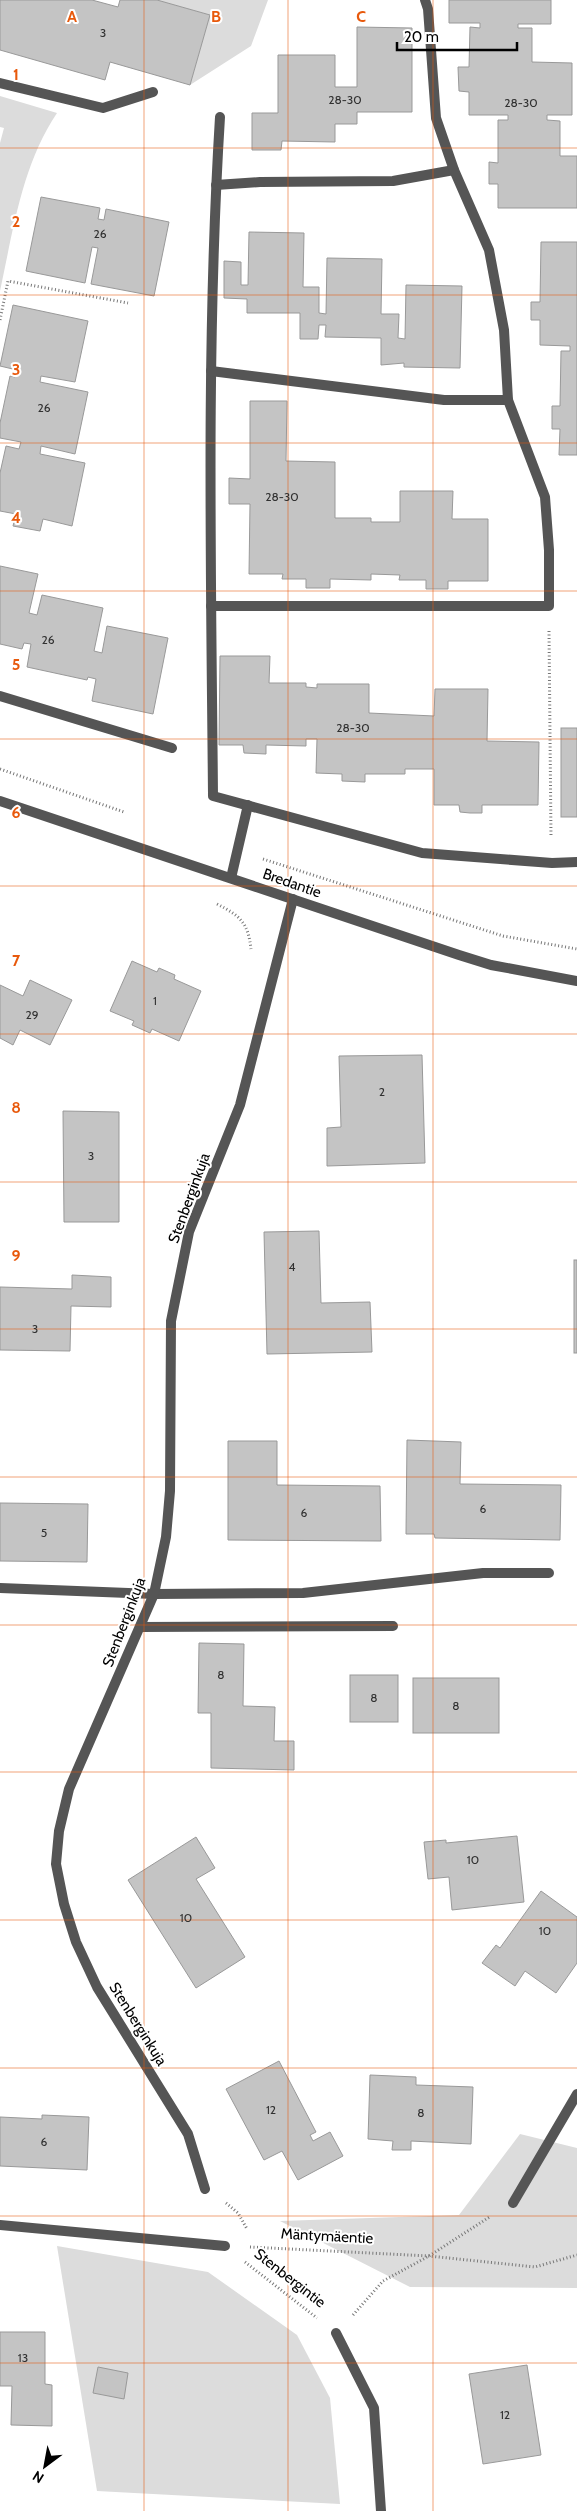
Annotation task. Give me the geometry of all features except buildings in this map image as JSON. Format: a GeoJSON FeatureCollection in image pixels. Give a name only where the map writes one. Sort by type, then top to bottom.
{"type":"FeatureCollection","features":[{"type":"Feature","properties":{"kind":"street"},"geometry":{"type":"LineString","coordinates":[[211,606],[549,606],[549,550],[545,497],[508,400],[504,330],[489,250],[454,170],[436,118],[428,9],[425,0]]}},
{"type":"Feature","properties":{"kind":"street"},"geometry":{"type":"LineString","coordinates":[[0,83],[103,108],[153,92]]}},
{"type":"Feature","properties":{"kind":"street"},"geometry":{"type":"LineString","coordinates":[[220,117],[216,185],[211,371],[213,796],[422,853],[552,863],[577,862]]}},
{"type":"Feature","properties":{"kind":"street"},"geometry":{"type":"LineString","coordinates":[[216,185],[260,182],[393,181],[454,170]]}},
{"type":"Feature","properties":{"kind":"street"},"geometry":{"type":"LineString","coordinates":[[211,371],[444,400],[508,400]]}},
{"type":"Feature","properties":{"kind":"street"},"geometry":{"type":"LineString","coordinates":[[0,696],[172,748]]}},
{"type":"Feature","properties":{"kind":"street","name":"Bredantie"},"geometry":{"type":"LineString","coordinates":[[0,801],[491,965],[577,981]]}},
{"type":"Feature","properties":{"kind":"street"},"geometry":{"type":"LineString","coordinates":[[231,878],[248,805]]}},
{"type":"Feature","properties":{"kind":"street","name":"Stenberginkuja"},"geometry":{"type":"LineString","coordinates":[[205,2189],[188,2134],[97,1987],[76,1942],[64,1904],[56,1864],[59,1831],[69,1789],[154,1594],[166,1536],[170,1492],[171,1322],[189,1232],[240,1105],[293,899]]}},
{"type":"Feature","properties":{"kind":"street"},"geometry":{"type":"LineString","coordinates":[[0,1588],[154,1594],[303,1593],[483,1573],[549,1572]]}},
{"type":"Feature","properties":{"kind":"street"},"geometry":{"type":"LineString","coordinates":[[140,1627],[393,1626]]}},
{"type":"Feature","properties":{"kind":"street"},"geometry":{"type":"LineString","coordinates":[[512,2203],[577,2094]]}},
{"type":"Feature","properties":{"kind":"street"},"geometry":{"type":"LineString","coordinates":[[0,2225],[225,2246]]}},
{"type":"Feature","properties":{"kind":"street"},"geometry":{"type":"LineString","coordinates":[[336,2333],[374,2408],[381,2511]]}},
{"type":"Feature","properties":{"kind":"path"},"geometry":{"type":"LineString","coordinates":[[0,320],[8,281],[128,303]]}},
{"type":"Feature","properties":{"kind":"path"},"geometry":{"type":"LineString","coordinates":[[549,606],[552,863]]}},
{"type":"Feature","properties":{"kind":"path"},"geometry":{"type":"LineString","coordinates":[[0,769],[130,814]]}},
{"type":"Feature","properties":{"kind":"path"},"geometry":{"type":"LineString","coordinates":[[238,850],[503,936],[577,949]]}},
{"type":"Feature","properties":{"kind":"path"},"geometry":{"type":"LineString","coordinates":[[209,901],[239,916],[249,930],[252,959],[270,991]]}},
{"type":"Feature","properties":{"kind":"path"},"geometry":{"type":"LineString","coordinates":[[205,2189],[238,2212],[247,2230]]}},
{"type":"Feature","properties":{"kind":"path"},"geometry":{"type":"LineString","coordinates":[[336,2333],[383,2282],[429,2256],[512,2203]]}},
{"type":"Feature","properties":{"kind":"path"},"geometry":{"type":"LineString","coordinates":[[252,2239],[256,2247]]}},
{"type":"Feature","properties":{"kind":"path","name":"Mäntymäentie"},"geometry":{"type":"LineString","coordinates":[[225,2246],[429,2256],[534,2267],[577,2256]]}},
{"type":"Feature","properties":{"kind":"path","name":"Stenbergintie"},"geometry":{"type":"LineString","coordinates":[[225,2246],[336,2333]]}},
{"type":"Feature","properties":{"kind":"shaded area"},"geometry":{"type":"Polygon","coordinates":[[[157,0],[268,0],[251,46],[190,85],[210,15],[157,0]]]}},
{"type":"Feature","properties":{"kind":"shaded area"},"geometry":{"type":"Polygon","coordinates":[[[0,96],[57,113],[35,154],[27,176],[20,199],[0,291],[0,143],[4,128],[0,127],[0,96]]]}},
{"type":"Feature","properties":{"kind":"shaded area"},"geometry":{"type":"Polygon","coordinates":[[[520,2134],[577,2148],[577,2288],[410,2287],[280,2221],[459,2215],[520,2134]]]}},
{"type":"Feature","properties":{"kind":"shaded area"},"geometry":{"type":"Polygon","coordinates":[[[57,2246],[208,2272],[297,2335],[330,2398],[340,2504],[97,2491],[57,2246]]]}}]}
